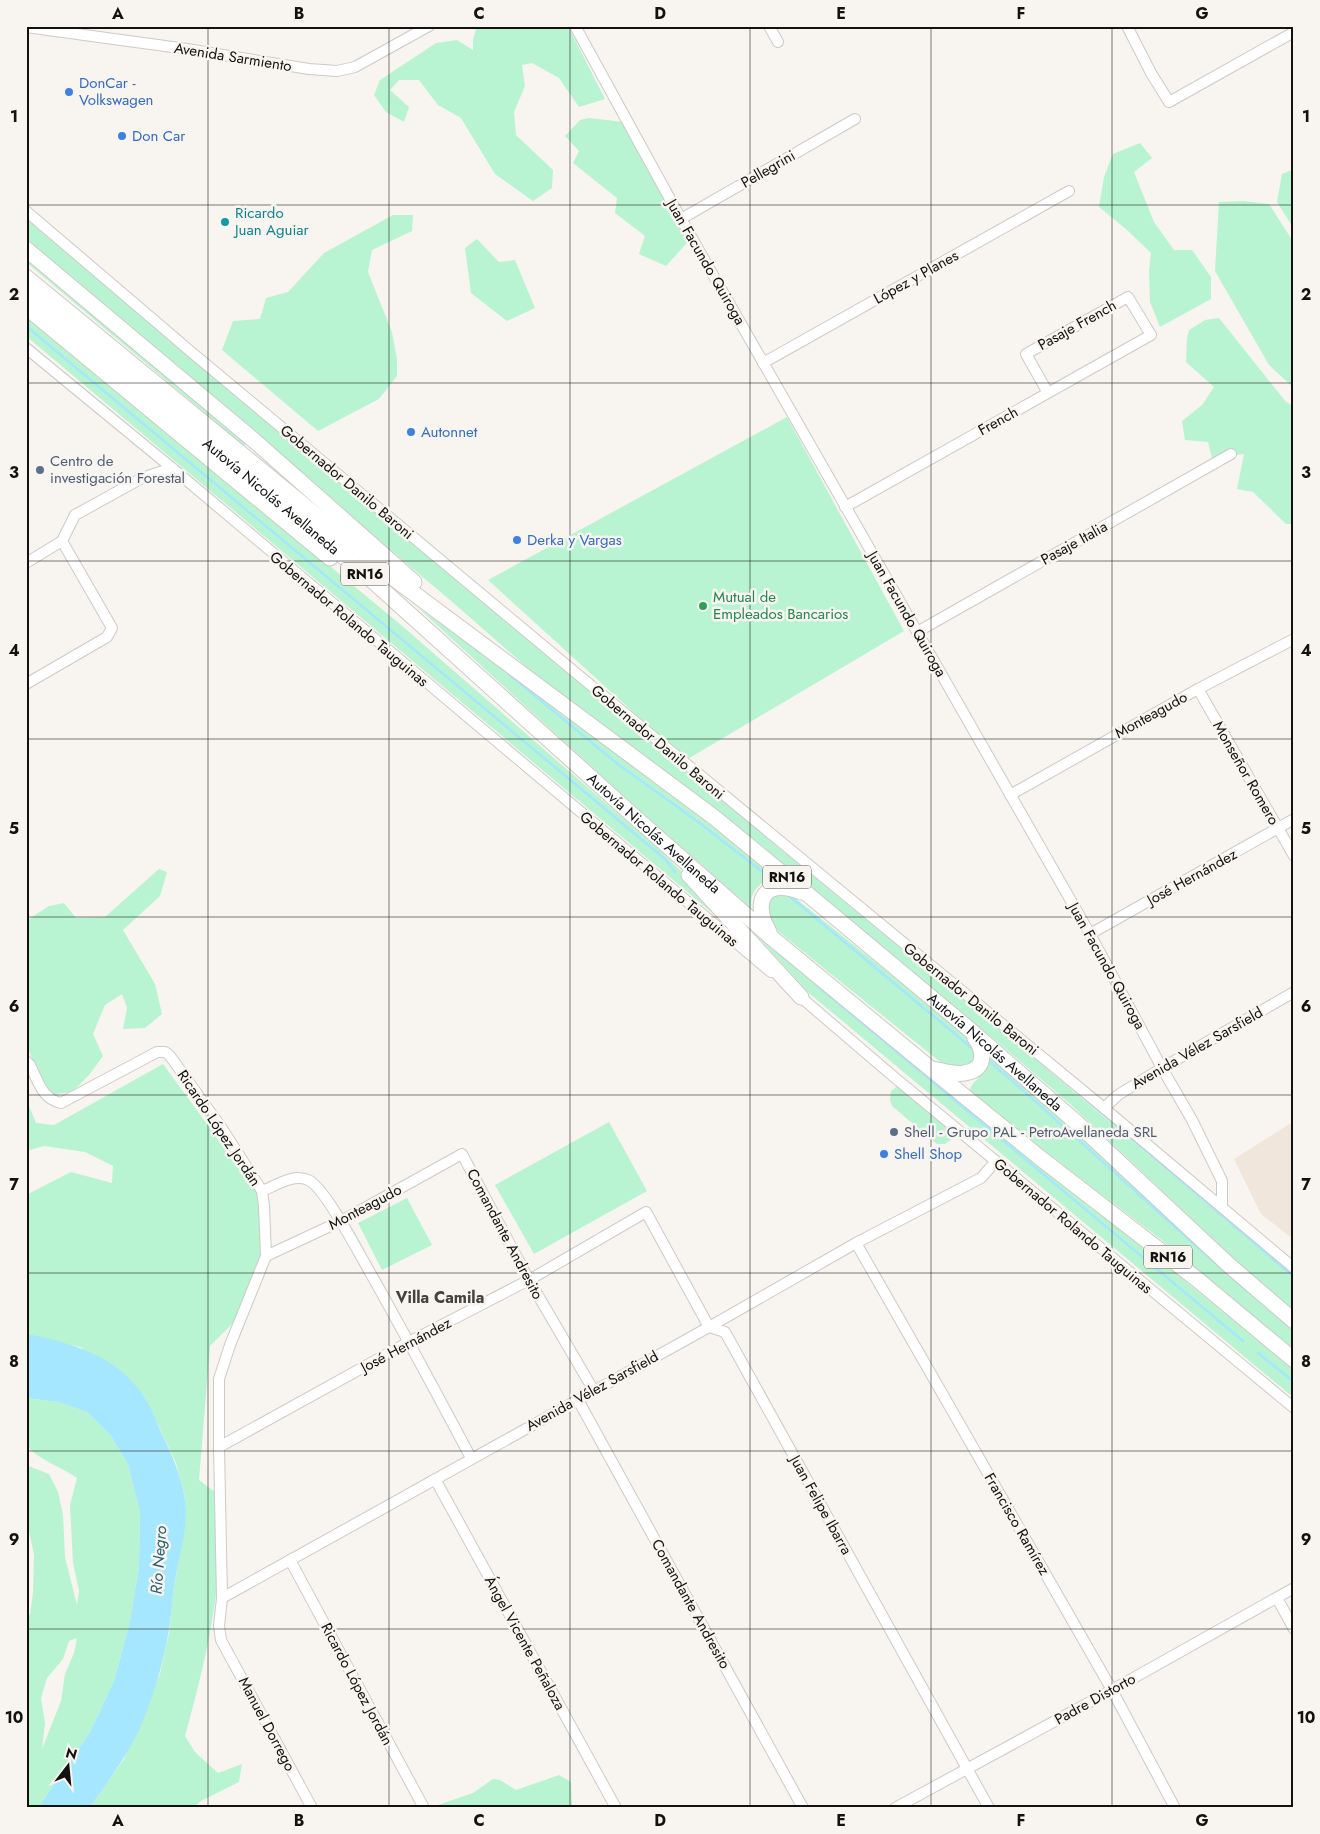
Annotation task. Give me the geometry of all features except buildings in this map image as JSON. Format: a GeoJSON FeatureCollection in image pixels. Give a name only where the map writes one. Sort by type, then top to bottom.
{"type":"FeatureCollection","features":[{"type":"Feature","properties":{"kind":"highway"},"geometry":{"type":"LineString","coordinates":[[26,248],[257,443],[486,646]]}},
{"type":"Feature","properties":{"kind":"highway","name":"Autovía Nicolás Avellaneda"},"geometry":{"type":"LineString","coordinates":[[26,277],[384,571],[715,818],[811,897],[969,1029],[1077,1123],[1230,1266],[1294,1321]]}},
{"type":"Feature","properties":{"kind":"highway","name":"Autovía Nicolás Avellaneda"},"geometry":{"type":"LineString","coordinates":[[26,292],[376,582],[637,819],[772,938],[931,1069],[1198,1280],[1294,1360]]}},
{"type":"Feature","properties":{"kind":"highway"},"geometry":{"type":"LineString","coordinates":[[26,307],[393,610],[495,691]]}},
{"type":"Feature","properties":{"kind":"highway"},"geometry":{"type":"LineString","coordinates":[[637,819],[801,998]]}},
{"type":"Feature","properties":{"kind":"highway"},"geometry":{"type":"LineString","coordinates":[[772,938],[764,924],[761,912],[762,900],[767,892],[775,887],[784,886],[811,897]]}},
{"type":"Feature","properties":{"kind":"highway"},"geometry":{"type":"LineString","coordinates":[[931,1069],[964,1073],[972,1071],[979,1065],[982,1058],[982,1047],[969,1029]]}},
{"type":"Feature","properties":{"kind":"street","name":"Avenida Sarmiento"},"geometry":{"type":"LineString","coordinates":[[27,28],[187,49],[309,70],[337,71],[355,67],[429,26]]}},
{"type":"Feature","properties":{"kind":"street","name":"Juan Facundo Quiroga"},"geometry":{"type":"LineString","coordinates":[[576,26],[680,219],[1090,934],[1192,1120],[1222,1181],[1222,1207]]}},
{"type":"Feature","properties":{"kind":"street"},"geometry":{"type":"LineString","coordinates":[[769,26],[778,42]]}},
{"type":"Feature","properties":{"kind":"street"},"geometry":{"type":"LineString","coordinates":[[1126,26],[1169,102],[1294,32]]}},
{"type":"Feature","properties":{"kind":"street","name":"Pellegrini"},"geometry":{"type":"LineString","coordinates":[[680,219],[855,119]]}},
{"type":"Feature","properties":{"kind":"street","name":"López y Planes"},"geometry":{"type":"LineString","coordinates":[[763,363],[1068,191]]}},
{"type":"Feature","properties":{"kind":"street","name":"Gobernador Danilo Baroni"},"geometry":{"type":"LineString","coordinates":[[26,211],[166,331],[576,674],[1104,1108],[1294,1268]]}},
{"type":"Feature","properties":{"kind":"street","name":"Pasaje French"},"geometry":{"type":"LineString","coordinates":[[1048,393],[1026,354],[1128,297],[1150,335]]}},
{"type":"Feature","properties":{"kind":"street","name":"French"},"geometry":{"type":"LineString","coordinates":[[846,507],[1150,335]]}},
{"type":"Feature","properties":{"kind":"street","name":"Gobernador Rolando Tauguinas"},"geometry":{"type":"LineString","coordinates":[[26,348],[172,468],[894,1078],[1294,1408]]}},
{"type":"Feature","properties":{"kind":"street","name":"Pasaje Italia"},"geometry":{"type":"LineString","coordinates":[[917,632],[1231,454]]}},
{"type":"Feature","properties":{"kind":"street"},"geometry":{"type":"LineString","coordinates":[[26,563],[62,541],[75,515],[142,478],[172,468]]}},
{"type":"Feature","properties":{"kind":"street"},"geometry":{"type":"LineString","coordinates":[[26,684],[107,637],[112,628],[62,541]]}},
{"type":"Feature","properties":{"kind":"street","name":"Monteagudo"},"geometry":{"type":"LineString","coordinates":[[1010,795],[1198,689],[1294,639]]}},
{"type":"Feature","properties":{"kind":"street","name":"Monseñor Romero"},"geometry":{"type":"LineString","coordinates":[[1198,689],[1294,856]]}},
{"type":"Feature","properties":{"kind":"street","name":"José Hernández"},"geometry":{"type":"LineString","coordinates":[[1090,934],[1294,819]]}},
{"type":"Feature","properties":{"kind":"street","name":"Avenida Vélez Sarsfield"},"geometry":{"type":"LineString","coordinates":[[1104,1108],[1118,1095],[1162,1068],[1294,992]]}},
{"type":"Feature","properties":{"kind":"street","name":"Ricardo López Jordán"},"geometry":{"type":"LineString","coordinates":[[26,1061],[30,1065],[45,1096],[61,1103],[157,1052],[165,1052],[170,1056],[221,1127],[262,1191],[266,1256],[230,1345],[220,1379],[219,1447]]}},
{"type":"Feature","properties":{"kind":"street","name":"Monteagudo"},"geometry":{"type":"LineString","coordinates":[[266,1256],[341,1221],[462,1154]]}},
{"type":"Feature","properties":{"kind":"street","name":"Comandante Andresito"},"geometry":{"type":"LineString","coordinates":[[462,1154],[529,1280],[594,1391]]}},
{"type":"Feature","properties":{"kind":"street","name":"Avenida Vélez Sarsfield"},"geometry":{"type":"LineString","coordinates":[[222,1598],[856,1243],[981,1178],[996,1161]]}},
{"type":"Feature","properties":{"kind":"street"},"geometry":{"type":"LineString","coordinates":[[262,1191],[296,1177],[306,1178],[314,1182],[341,1221],[471,1458]]}},
{"type":"Feature","properties":{"kind":"street","name":"José Hernández"},"geometry":{"type":"LineString","coordinates":[[219,1447],[409,1342],[529,1280],[646,1212]]}},
{"type":"Feature","properties":{"kind":"street","name":"Juan Felipe Ibarra"},"geometry":{"type":"LineString","coordinates":[[646,1212],[709,1327],[725,1332],[989,1808]]}},
{"type":"Feature","properties":{"kind":"street","name":"Francisco Ramírez"},"geometry":{"type":"LineString","coordinates":[[856,1243],[1112,1690],[1175,1808]]}},
{"type":"Feature","properties":{"kind":"street","name":"Comandante Andresito"},"geometry":{"type":"LineString","coordinates":[[578,1400],[803,1808]]}},
{"type":"Feature","properties":{"kind":"street"},"geometry":{"type":"LineString","coordinates":[[219,1447],[222,1598]]}},
{"type":"Feature","properties":{"kind":"street","name":"Ángel Vicente Peñaloza"},"geometry":{"type":"LineString","coordinates":[[435,1479],[616,1808]]}},
{"type":"Feature","properties":{"kind":"street","name":"Ricardo López Jordán"},"geometry":{"type":"LineString","coordinates":[[290,1560],[424,1808]]}},
{"type":"Feature","properties":{"kind":"street","name":"Padre Distorto"},"geometry":{"type":"LineString","coordinates":[[895,1808],[1294,1588]]}},
{"type":"Feature","properties":{"kind":"street","name":"Manuel Dorrego"},"geometry":{"type":"LineString","coordinates":[[222,1598],[219,1626],[221,1640],[312,1808]]}},
{"type":"Feature","properties":{"kind":"street"},"geometry":{"type":"LineString","coordinates":[[1277,1598],[1294,1629]]}},
{"type":"Feature","properties":{"kind":"shaded area"},"geometry":{"type":"Polygon","coordinates":[[[1294,1121],[1294,1240],[1261,1214],[1234,1159],[1294,1121]]]}},
{"type":"Feature","properties":{"kind":"green space"},"geometry":{"type":"Polygon","coordinates":[[[477,26],[568,26],[605,99],[579,107],[559,78],[532,63],[522,65],[525,86],[514,112],[516,135],[553,170],[552,188],[533,201],[495,174],[461,118],[438,105],[419,80],[399,80],[390,90],[409,107],[404,122],[386,112],[374,95],[380,80],[436,43],[457,40],[473,50],[473,39],[477,26]]]}},
{"type":"Feature","properties":{"kind":"green space"},"geometry":{"type":"Polygon","coordinates":[[[589,118],[624,122],[687,243],[666,266],[639,254],[645,236],[615,213],[617,198],[573,163],[579,151],[565,136],[580,120],[589,118]]]}},
{"type":"Feature","properties":{"kind":"green space"},"geometry":{"type":"Polygon","coordinates":[[[1140,143],[1152,158],[1134,172],[1154,222],[1174,250],[1192,250],[1211,277],[1211,299],[1160,327],[1150,302],[1149,271],[1151,253],[1099,207],[1104,177],[1113,154],[1140,143]]]}},
{"type":"Feature","properties":{"kind":"green space"},"geometry":{"type":"Polygon","coordinates":[[[1294,169],[1294,229],[1277,202],[1282,174],[1294,169]]]}},
{"type":"Feature","properties":{"kind":"green space"},"geometry":{"type":"Polygon","coordinates":[[[1244,201],[1269,204],[1294,243],[1294,388],[1269,365],[1215,271],[1219,202],[1244,201]]]}},
{"type":"Feature","properties":{"kind":"green space"},"geometry":{"type":"Polygon","coordinates":[[[393,215],[413,215],[412,231],[372,250],[368,272],[392,332],[397,359],[397,376],[379,399],[318,431],[222,350],[233,321],[260,319],[266,298],[288,292],[324,253],[393,215]]]}},
{"type":"Feature","properties":{"kind":"green space"},"geometry":{"type":"Polygon","coordinates":[[[26,219],[665,754],[1028,1053],[1294,1277],[1294,1311],[1243,1267],[1069,1103],[1001,1045],[744,831],[539,678],[342,509],[252,428],[55,263],[26,238],[26,219]]]}},
{"type":"Feature","properties":{"kind":"green space"},"geometry":{"type":"Polygon","coordinates":[[[477,239],[499,262],[515,260],[535,308],[507,321],[471,293],[465,248],[477,239]]]}},
{"type":"Feature","properties":{"kind":"green space"},"geometry":{"type":"Polygon","coordinates":[[[26,253],[247,442],[244,446],[26,262],[26,253]]]}},
{"type":"Feature","properties":{"kind":"green space"},"geometry":{"type":"Polygon","coordinates":[[[26,314],[401,625],[662,852],[779,969],[26,336],[26,314]]]}},
{"type":"Feature","properties":{"kind":"green space"},"geometry":{"type":"Polygon","coordinates":[[[1219,318],[1286,402],[1294,406],[1294,524],[1286,524],[1253,492],[1237,489],[1244,454],[1212,458],[1208,442],[1185,440],[1182,421],[1202,405],[1214,387],[1186,362],[1189,330],[1205,320],[1219,318]]]}},
{"type":"Feature","properties":{"kind":"green space","name":"Mutual de Empleados Bancarios"},"geometry":{"type":"Polygon","coordinates":[[[787,417],[904,631],[686,760],[488,580],[787,417]]]}},
{"type":"Feature","properties":{"kind":"green space"},"geometry":{"type":"Polygon","coordinates":[[[417,607],[709,821],[769,872],[753,894],[751,908],[637,808],[417,607]]]}},
{"type":"Feature","properties":{"kind":"green space"},"geometry":{"type":"Polygon","coordinates":[[[159,869],[167,872],[160,896],[123,930],[155,984],[162,1014],[145,1028],[123,1029],[127,1008],[122,994],[105,1005],[93,1034],[103,1056],[89,1075],[72,1092],[54,1094],[39,1078],[26,1042],[26,921],[49,906],[64,903],[76,918],[105,917],[159,869]]]}},
{"type":"Feature","properties":{"kind":"green space"},"geometry":{"type":"Polygon","coordinates":[[[790,894],[968,1036],[976,1053],[972,1066],[949,1069],[769,924],[765,904],[773,895],[790,894]]]}},
{"type":"Feature","properties":{"kind":"green space"},"geometry":{"type":"Polygon","coordinates":[[[735,912],[891,1043],[1294,1369],[1294,1398],[810,994],[735,912]]]}},
{"type":"Feature","properties":{"kind":"green space"},"geometry":{"type":"Polygon","coordinates":[[[986,1052],[1043,1100],[1221,1267],[1294,1329],[1294,1350],[1159,1238],[973,1094],[970,1090],[983,1071],[986,1052]]]}},
{"type":"Feature","properties":{"kind":"green space"},"geometry":{"type":"Polygon","coordinates":[[[163,1064],[258,1194],[261,1254],[241,1315],[210,1346],[199,1480],[219,1495],[217,1582],[207,1648],[185,1736],[195,1752],[218,1773],[242,1764],[239,1782],[201,1801],[193,1808],[89,1808],[124,1759],[160,1674],[169,1633],[174,1586],[186,1513],[184,1492],[176,1463],[146,1399],[131,1380],[80,1347],[26,1334],[26,1195],[71,1172],[112,1183],[113,1166],[85,1152],[44,1146],[26,1151],[26,1099],[36,1123],[54,1125],[163,1064]]]}},
{"type":"Feature","properties":{"kind":"green space"},"geometry":{"type":"Polygon","coordinates":[[[898,1086],[954,1133],[952,1139],[945,1144],[937,1144],[892,1106],[890,1100],[891,1091],[898,1086]]]}},
{"type":"Feature","properties":{"kind":"green space"},"geometry":{"type":"Polygon","coordinates":[[[609,1122],[647,1191],[534,1254],[495,1185],[609,1122]]]}},
{"type":"Feature","properties":{"kind":"green space"},"geometry":{"type":"Polygon","coordinates":[[[407,1198],[432,1245],[382,1270],[358,1223],[407,1198]]]}},
{"type":"Feature","properties":{"kind":"green space"},"geometry":{"type":"Polygon","coordinates":[[[26,1398],[58,1402],[87,1412],[111,1436],[128,1464],[140,1513],[139,1567],[129,1626],[114,1681],[90,1732],[38,1808],[26,1808],[26,1615],[30,1615],[33,1593],[34,1555],[26,1516],[26,1465],[49,1474],[58,1492],[63,1515],[65,1557],[77,1605],[79,1591],[73,1563],[70,1505],[77,1478],[37,1455],[26,1445],[26,1398]],[[77,1638],[69,1641],[63,1659],[47,1678],[41,1698],[45,1723],[42,1749],[61,1701],[65,1674],[74,1653],[77,1638]]]}},
{"type":"Feature","properties":{"kind":"green space"},"geometry":{"type":"Polygon","coordinates":[[[559,1775],[571,1782],[572,1808],[439,1808],[438,1805],[473,1793],[493,1779],[500,1780],[516,1790],[559,1775]]]}},
{"type":"Feature","properties":{"kind":"water","name":"Río Negro"},"geometry":{"type":"Polygon","coordinates":[[[26,1334],[77,1347],[93,1354],[122,1372],[134,1384],[150,1407],[171,1454],[181,1482],[185,1501],[185,1530],[174,1586],[164,1656],[155,1687],[133,1742],[89,1808],[38,1808],[90,1732],[114,1681],[129,1626],[139,1567],[140,1513],[128,1464],[111,1436],[87,1412],[58,1402],[26,1398],[26,1334]]]}},
{"type":"Feature","properties":{"kind":"waterway"},"geometry":{"type":"LineString","coordinates":[[26,326],[665,859],[675,872]]}},
{"type":"Feature","properties":{"kind":"waterway"},"geometry":{"type":"LineString","coordinates":[[511,676],[619,765],[697,821],[764,873]]}},
{"type":"Feature","properties":{"kind":"waterway"},"geometry":{"type":"LineString","coordinates":[[788,895],[973,1049]]}},
{"type":"Feature","properties":{"kind":"waterway"},"geometry":{"type":"LineString","coordinates":[[818,986],[1243,1341]]}},
{"type":"Feature","properties":{"kind":"waterway"},"geometry":{"type":"LineString","coordinates":[[989,1061],[1294,1330]]}},
{"type":"Feature","properties":{"kind":"waterway"},"geometry":{"type":"LineString","coordinates":[[1076,1091],[1294,1277]]}},
{"type":"Feature","properties":{"kind":"waterway"},"geometry":{"type":"LineString","coordinates":[[1258,1353],[1294,1382]]}},
{"type":"Feature","properties":{"kind":"place","name":"DonCar - Volkswagen"},"geometry":{"type":"Point","coordinates":[69,92]}},
{"type":"Feature","properties":{"kind":"place","name":"Don Car"},"geometry":{"type":"Point","coordinates":[122,136]}},
{"type":"Feature","properties":{"kind":"place","name":"Ricardo Juan Aguiar"},"geometry":{"type":"Point","coordinates":[225,222]}},
{"type":"Feature","properties":{"kind":"place","name":"Autonnet"},"geometry":{"type":"Point","coordinates":[411,432]}},
{"type":"Feature","properties":{"kind":"place","name":"Centro de investigación Forestal"},"geometry":{"type":"Point","coordinates":[40,470]}},
{"type":"Feature","properties":{"kind":"place","name":"Derka y Vargas"},"geometry":{"type":"Point","coordinates":[517,540]}},
{"type":"Feature","properties":{"kind":"place","name":"Mutual de Empleados Bancarios"},"geometry":{"type":"Point","coordinates":[703,606]}},
{"type":"Feature","properties":{"kind":"place","name":"Shell - Grupo PAL - PetroAvellaneda SRL"},"geometry":{"type":"Point","coordinates":[894,1132]}},
{"type":"Feature","properties":{"kind":"place","name":"Shell Shop"},"geometry":{"type":"Point","coordinates":[884,1154]}},
{"type":"Feature","properties":{"kind":"district","name":"Villa Camila"},"geometry":{"type":"Point","coordinates":[440,1297]}}]}
